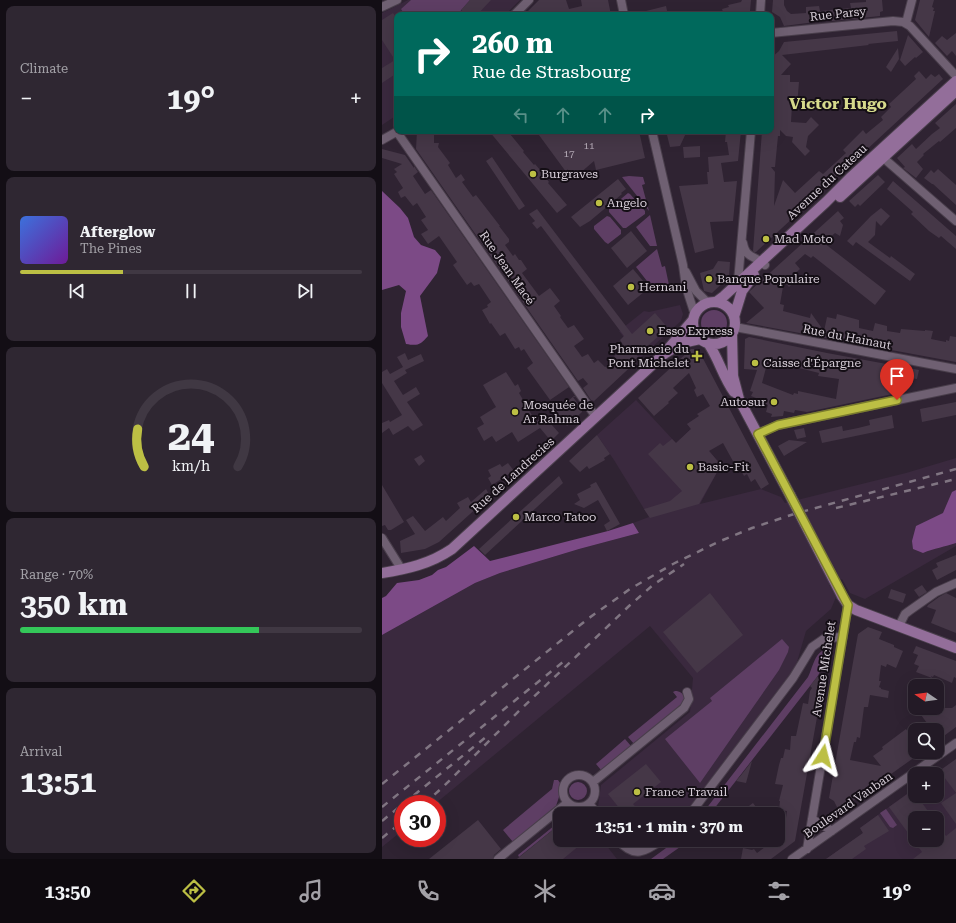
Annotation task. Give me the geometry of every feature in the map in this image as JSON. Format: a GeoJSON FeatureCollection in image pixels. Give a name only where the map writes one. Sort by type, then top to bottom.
{"type":"FeatureCollection","features":[{"type":"Feature","properties":{"kind":"main road","name":"Avenue du Cateau"},"geometry":{"type":"LineString","coordinates":[[712,302],[724,296],[738,282],[763,263],[880,155],[956,80]]}},
{"type":"Feature","properties":{"kind":"main road","name":"Avenue du Cateau"},"geometry":{"type":"LineString","coordinates":[[880,155],[956,91]]}},
{"type":"Feature","properties":{"kind":"main road","name":"Avenue du Cateau"},"geometry":{"type":"LineString","coordinates":[[734,326],[740,297],[745,286],[763,263]]}},
{"type":"Feature","properties":{"kind":"main road"},"geometry":{"type":"LineString","coordinates":[[739,399],[733,376],[734,326],[731,310],[727,307],[712,302],[699,308],[694,318],[694,329],[716,355],[727,382],[739,399],[758,434],[848,605],[856,610],[956,648]]}},
{"type":"Feature","properties":{"kind":"main road","name":"Rue de Landrecies"},"geometry":{"type":"LineString","coordinates":[[382,573],[402,570],[431,561],[452,549],[664,354],[694,318]]}},
{"type":"Feature","properties":{"kind":"main road"},"geometry":{"type":"LineString","coordinates":[[704,341],[716,344],[722,343],[726,340],[734,326]]}},
{"type":"Feature","properties":{"kind":"main road","name":"Rue de Landrecies"},"geometry":{"type":"LineString","coordinates":[[664,354],[682,343],[704,341]]}},
{"type":"Feature","properties":{"kind":"street"},"geometry":{"type":"LineString","coordinates":[[382,6],[397,0]]}},
{"type":"Feature","properties":{"kind":"street"},"geometry":{"type":"LineString","coordinates":[[517,12],[529,0]]}},
{"type":"Feature","properties":{"kind":"street"},"geometry":{"type":"LineString","coordinates":[[621,0],[623,12]]}},
{"type":"Feature","properties":{"kind":"street"},"geometry":{"type":"LineString","coordinates":[[760,12],[761,0]]}},
{"type":"Feature","properties":{"kind":"street"},"geometry":{"type":"LineString","coordinates":[[912,0],[906,23],[956,76]]}},
{"type":"Feature","properties":{"kind":"street","name":"Rue Parsy"},"geometry":{"type":"LineString","coordinates":[[774,33],[893,20],[906,23]]}},
{"type":"Feature","properties":{"kind":"street"},"geometry":{"type":"LineString","coordinates":[[382,140],[394,133]]}},
{"type":"Feature","properties":{"kind":"street","name":"Rue Jean Macé"},"geometry":{"type":"LineString","coordinates":[[400,134],[596,417]]}},
{"type":"Feature","properties":{"kind":"street"},"geometry":{"type":"LineString","coordinates":[[653,134],[694,318]]}},
{"type":"Feature","properties":{"kind":"street"},"geometry":{"type":"LineString","coordinates":[[738,282],[751,134]]}},
{"type":"Feature","properties":{"kind":"street"},"geometry":{"type":"LineString","coordinates":[[880,155],[956,221]]}},
{"type":"Feature","properties":{"kind":"street"},"geometry":{"type":"LineString","coordinates":[[742,240],[747,254],[751,258],[763,263]]}},
{"type":"Feature","properties":{"kind":"street"},"geometry":{"type":"LineString","coordinates":[[683,265],[696,291],[712,302]]}},
{"type":"Feature","properties":{"kind":"street","name":"Rue du Hainaut"},"geometry":{"type":"LineString","coordinates":[[734,326],[956,369]]}},
{"type":"Feature","properties":{"kind":"street"},"geometry":{"type":"LineString","coordinates":[[758,434],[778,425],[956,388]]}},
{"type":"Feature","properties":{"kind":"street"},"geometry":{"type":"LineString","coordinates":[[382,538],[402,570]]}},
{"type":"Feature","properties":{"kind":"street"},"geometry":{"type":"LineString","coordinates":[[899,626],[909,611],[936,592],[956,583]]}},
{"type":"Feature","properties":{"kind":"street","name":"Avenue Michelet"},"geometry":{"type":"LineString","coordinates":[[807,849],[848,605]]}},
{"type":"Feature","properties":{"kind":"street"},"geometry":{"type":"LineString","coordinates":[[695,807],[793,678],[812,647],[825,638],[843,637]]}},
{"type":"Feature","properties":{"kind":"street"},"geometry":{"type":"LineString","coordinates":[[593,782],[684,708],[689,699],[687,692]]}},
{"type":"Feature","properties":{"kind":"street","name":"Boulevard Vauban"},"geometry":{"type":"LineString","coordinates":[[792,859],[956,743]]}},
{"type":"Feature","properties":{"kind":"street"},"geometry":{"type":"LineString","coordinates":[[583,775],[590,778],[593,782],[595,794],[589,804],[578,807],[567,803],[562,791],[564,783],[569,777],[583,775]]}},
{"type":"Feature","properties":{"kind":"street"},"geometry":{"type":"LineString","coordinates":[[498,859],[567,803]]}},
{"type":"Feature","properties":{"kind":"street"},"geometry":{"type":"LineString","coordinates":[[589,804],[592,807]]}},
{"type":"Feature","properties":{"kind":"street"},"geometry":{"type":"LineString","coordinates":[[812,819],[832,831]]}},
{"type":"Feature","properties":{"kind":"street"},"geometry":{"type":"LineString","coordinates":[[626,847],[628,849],[641,852],[647,851],[652,847]]}},
{"type":"Feature","properties":{"kind":"shaded area"},"geometry":{"type":"Polygon","coordinates":[[[408,0],[432,0],[442,12],[394,12],[394,117],[382,125],[382,13],[408,0]]]}},
{"type":"Feature","properties":{"kind":"shaded area"},"geometry":{"type":"Polygon","coordinates":[[[411,0],[470,0],[460,12],[403,12],[401,9],[411,0]]]}},
{"type":"Feature","properties":{"kind":"shaded area"},"geometry":{"type":"Polygon","coordinates":[[[470,0],[520,0],[508,12],[463,12],[461,10],[470,0]]]}},
{"type":"Feature","properties":{"kind":"shaded area"},"geometry":{"type":"Polygon","coordinates":[[[622,177],[643,177],[645,184],[642,185],[649,211],[622,177]]]}},
{"type":"Feature","properties":{"kind":"shaded area"},"geometry":{"type":"Polygon","coordinates":[[[382,191],[408,218],[414,237],[421,245],[435,250],[441,257],[437,273],[420,296],[428,336],[421,343],[416,345],[406,344],[401,327],[401,313],[406,291],[399,285],[382,290],[382,191]]]}},
{"type":"Feature","properties":{"kind":"shaded area"},"geometry":{"type":"Polygon","coordinates":[[[628,193],[645,211],[645,214],[626,228],[623,228],[609,212],[609,209],[628,193]]]}},
{"type":"Feature","properties":{"kind":"shaded area"},"geometry":{"type":"Polygon","coordinates":[[[650,215],[657,246],[650,246],[636,227],[650,215]]]}},
{"type":"Feature","properties":{"kind":"shaded area"},"geometry":{"type":"Polygon","coordinates":[[[607,216],[610,217],[621,230],[621,234],[608,244],[594,229],[594,226],[607,216]]]}},
{"type":"Feature","properties":{"kind":"shaded area"},"geometry":{"type":"Polygon","coordinates":[[[657,249],[662,267],[665,266],[669,285],[654,290],[636,267],[657,249]]]}},
{"type":"Feature","properties":{"kind":"shaded area"},"geometry":{"type":"Polygon","coordinates":[[[680,305],[683,314],[681,321],[640,358],[619,331],[644,311],[649,312],[680,305]]]}},
{"type":"Feature","properties":{"kind":"shaded area"},"geometry":{"type":"Polygon","coordinates":[[[714,310],[723,314],[727,323],[723,332],[714,336],[705,332],[701,323],[705,314],[714,310]]]}},
{"type":"Feature","properties":{"kind":"shaded area"},"geometry":{"type":"Polygon","coordinates":[[[636,400],[676,443],[691,429],[687,424],[699,416],[700,440],[721,465],[700,504],[761,489],[781,497],[785,503],[906,473],[956,458],[956,546],[865,599],[850,593],[842,579],[829,585],[836,597],[831,609],[806,631],[797,662],[792,672],[689,807],[598,807],[601,785],[690,712],[693,678],[650,626],[446,795],[394,795],[394,837],[382,847],[382,635],[475,583],[500,573],[579,549],[639,533],[633,523],[649,517],[597,435],[636,400]]]}},
{"type":"Feature","properties":{"kind":"shaded area"},"geometry":{"type":"Polygon","coordinates":[[[956,490],[956,543],[923,553],[913,549],[912,541],[916,526],[943,513],[952,492],[956,490]]]}},
{"type":"Feature","properties":{"kind":"shaded area"},"geometry":{"type":"Polygon","coordinates":[[[633,523],[639,533],[579,549],[500,573],[475,583],[382,635],[382,598],[386,596],[397,583],[419,580],[432,575],[438,570],[446,567],[474,546],[490,561],[608,531],[633,523]]]}},
{"type":"Feature","properties":{"kind":"shaded area"},"geometry":{"type":"Polygon","coordinates":[[[782,639],[789,647],[779,670],[700,783],[665,739],[712,701],[710,698],[782,639]]]}},
{"type":"Feature","properties":{"kind":"shaded area"},"geometry":{"type":"Polygon","coordinates":[[[826,651],[823,667],[817,677],[715,807],[707,807],[808,677],[819,653],[826,651]]]}},
{"type":"Feature","properties":{"kind":"shaded area"},"geometry":{"type":"Polygon","coordinates":[[[675,691],[681,693],[685,699],[681,706],[634,744],[628,737],[677,697],[673,692],[675,691]]]}},
{"type":"Feature","properties":{"kind":"shaded area"},"geometry":{"type":"Polygon","coordinates":[[[625,739],[631,746],[601,770],[596,764],[625,739]]]}},
{"type":"Feature","properties":{"kind":"shaded area"},"geometry":{"type":"Polygon","coordinates":[[[944,776],[956,793],[956,859],[826,859],[863,833],[860,828],[908,793],[908,803],[944,803],[944,776]]]}},
{"type":"Feature","properties":{"kind":"shaded area"},"geometry":{"type":"Polygon","coordinates":[[[554,780],[558,780],[560,783],[559,797],[556,806],[513,842],[503,830],[552,789],[554,780]]]}},
{"type":"Feature","properties":{"kind":"shaded area"},"geometry":{"type":"Polygon","coordinates":[[[578,782],[584,785],[587,791],[584,797],[578,800],[572,797],[569,791],[572,785],[578,782]]]}},
{"type":"Feature","properties":{"kind":"shaded area"},"geometry":{"type":"Polygon","coordinates":[[[886,809],[897,825],[893,828],[890,827],[880,813],[886,809]]]}},
{"type":"Feature","properties":{"kind":"shaded area"},"geometry":{"type":"Polygon","coordinates":[[[553,827],[553,830],[519,857],[518,855],[553,827]]]}},
{"type":"Feature","properties":{"kind":"shaded area"},"geometry":{"type":"Polygon","coordinates":[[[553,843],[553,847],[608,847],[617,859],[517,859],[553,843]]]}},
{"type":"Feature","properties":{"kind":"shaded area"},"geometry":{"type":"Polygon","coordinates":[[[667,847],[680,847],[663,859],[651,859],[667,847]]]}},
{"type":"Feature","properties":{"kind":"building"},"geometry":{"type":"Polygon","coordinates":[[[470,0],[491,0],[480,12],[463,12],[461,10],[470,0]]]}},
{"type":"Feature","properties":{"kind":"building"},"geometry":{"type":"Polygon","coordinates":[[[539,0],[566,0],[569,9],[582,6],[581,0],[608,0],[610,12],[527,12],[539,0]]]}},
{"type":"Feature","properties":{"kind":"building"},"geometry":{"type":"Polygon","coordinates":[[[742,0],[751,0],[750,11],[723,12],[722,9],[729,7],[728,5],[741,2],[742,0]]]}},
{"type":"Feature","properties":{"kind":"building"},"geometry":{"type":"Polygon","coordinates":[[[773,0],[784,0],[784,5],[787,11],[791,14],[806,13],[806,7],[819,6],[820,11],[851,8],[850,3],[866,2],[866,0],[882,0],[883,11],[880,12],[880,16],[832,21],[832,18],[815,19],[815,22],[784,26],[780,17],[772,12],[773,0]]]}},
{"type":"Feature","properties":{"kind":"building"},"geometry":{"type":"Polygon","coordinates":[[[920,0],[934,0],[932,7],[934,8],[933,11],[935,11],[929,37],[915,20],[920,0]]]}},
{"type":"Feature","properties":{"kind":"building"},"geometry":{"type":"Polygon","coordinates":[[[666,6],[667,12],[642,12],[666,6]]]}},
{"type":"Feature","properties":{"kind":"building"},"geometry":{"type":"Polygon","coordinates":[[[393,13],[394,14],[394,58],[382,40],[382,20],[393,13]]]}},
{"type":"Feature","properties":{"kind":"building"},"geometry":{"type":"Polygon","coordinates":[[[897,31],[898,41],[782,55],[791,64],[781,75],[790,75],[790,82],[799,82],[797,106],[792,105],[791,122],[806,123],[811,117],[819,125],[808,136],[806,147],[810,151],[805,156],[792,142],[793,137],[786,136],[780,130],[775,167],[771,167],[775,172],[774,206],[783,180],[795,193],[819,171],[823,174],[846,153],[843,150],[863,130],[866,134],[883,120],[881,117],[891,107],[889,104],[916,79],[914,76],[919,71],[926,79],[931,74],[935,77],[939,74],[943,79],[756,252],[754,252],[762,134],[774,134],[774,55],[779,51],[784,42],[897,31]]]}},
{"type":"Feature","properties":{"kind":"building"},"geometry":{"type":"Polygon","coordinates":[[[956,33],[956,56],[952,51],[947,56],[935,43],[942,36],[947,40],[956,33]]]}},
{"type":"Feature","properties":{"kind":"building"},"geometry":{"type":"Polygon","coordinates":[[[908,35],[923,52],[905,66],[900,60],[908,35]]]}},
{"type":"Feature","properties":{"kind":"building"},"geometry":{"type":"Polygon","coordinates":[[[898,48],[899,59],[891,72],[886,67],[898,48]]]}},
{"type":"Feature","properties":{"kind":"building"},"geometry":{"type":"Polygon","coordinates":[[[394,61],[394,75],[382,83],[382,68],[394,61]]]}},
{"type":"Feature","properties":{"kind":"building"},"geometry":{"type":"Polygon","coordinates":[[[956,104],[956,128],[923,154],[924,155],[917,162],[923,169],[916,178],[903,168],[905,167],[897,158],[912,144],[916,149],[940,128],[935,123],[956,104]]]}},
{"type":"Feature","properties":{"kind":"building"},"geometry":{"type":"Polygon","coordinates":[[[417,134],[434,134],[434,143],[439,143],[438,147],[450,163],[448,165],[456,178],[461,174],[465,180],[462,182],[473,197],[476,195],[509,239],[509,242],[505,245],[513,256],[515,254],[519,260],[521,260],[527,269],[522,273],[539,296],[550,288],[560,301],[554,306],[561,316],[560,317],[568,328],[574,325],[584,339],[574,346],[582,357],[588,354],[594,363],[598,360],[605,367],[617,361],[614,356],[625,348],[620,340],[624,336],[541,226],[537,229],[532,223],[535,221],[529,214],[537,209],[632,334],[655,313],[668,328],[637,355],[640,358],[594,401],[591,400],[583,388],[588,384],[583,378],[578,381],[416,149],[417,134]]]}},
{"type":"Feature","properties":{"kind":"building","name":"Burgraves"},"geometry":{"type":"Polygon","coordinates":[[[491,134],[510,134],[524,151],[523,152],[541,171],[549,182],[548,183],[567,205],[557,213],[491,134]]]}},
{"type":"Feature","properties":{"kind":"building"},"geometry":{"type":"Polygon","coordinates":[[[538,134],[640,134],[645,158],[596,170],[594,161],[572,180],[538,134]]]}},
{"type":"Feature","properties":{"kind":"building"},"geometry":{"type":"Polygon","coordinates":[[[667,134],[686,134],[680,146],[670,147],[667,134]]]}},
{"type":"Feature","properties":{"kind":"building"},"geometry":{"type":"Polygon","coordinates":[[[726,134],[741,134],[738,161],[721,163],[724,182],[737,181],[733,221],[710,222],[714,248],[695,253],[679,186],[708,184],[708,157],[729,155],[727,142],[725,142],[726,134]]]}},
{"type":"Feature","properties":{"kind":"building"},"geometry":{"type":"Polygon","coordinates":[[[700,146],[700,157],[684,158],[683,147],[700,146]]]}},
{"type":"Feature","properties":{"kind":"building"},"geometry":{"type":"Polygon","coordinates":[[[382,149],[405,155],[414,168],[414,166],[418,172],[413,176],[425,194],[431,190],[569,387],[550,400],[527,368],[533,363],[524,349],[521,351],[519,347],[515,349],[505,333],[500,336],[491,323],[490,324],[482,310],[488,307],[487,305],[491,302],[479,284],[474,286],[471,282],[467,285],[453,265],[457,262],[439,236],[428,244],[421,234],[428,230],[421,220],[426,217],[417,203],[413,206],[405,196],[401,198],[398,192],[403,188],[394,174],[397,172],[394,169],[402,164],[382,158],[382,149]]]}},
{"type":"Feature","properties":{"kind":"building"},"geometry":{"type":"Polygon","coordinates":[[[492,157],[525,206],[519,210],[486,161],[492,157]]]}},
{"type":"Feature","properties":{"kind":"building"},"geometry":{"type":"Polygon","coordinates":[[[938,169],[956,185],[956,205],[933,184],[924,178],[931,170],[934,173],[938,169]]]}},
{"type":"Feature","properties":{"kind":"building"},"geometry":{"type":"Polygon","coordinates":[[[878,175],[885,182],[860,206],[858,204],[855,207],[849,201],[878,175]]]}},
{"type":"Feature","properties":{"kind":"building","name":"Angelo"},"geometry":{"type":"Polygon","coordinates":[[[618,179],[626,189],[590,221],[580,227],[571,217],[618,179]]]}},
{"type":"Feature","properties":{"kind":"building"},"geometry":{"type":"Polygon","coordinates":[[[893,181],[956,236],[956,249],[941,236],[939,238],[929,231],[911,214],[913,212],[887,189],[893,181]]]}},
{"type":"Feature","properties":{"kind":"building"},"geometry":{"type":"Polygon","coordinates":[[[881,208],[890,216],[881,226],[876,221],[875,235],[868,242],[890,258],[891,256],[915,274],[910,281],[856,242],[853,246],[847,241],[871,216],[881,208]]]}},
{"type":"Feature","properties":{"kind":"building"},"geometry":{"type":"Polygon","coordinates":[[[838,211],[844,218],[840,221],[843,225],[840,236],[835,233],[824,243],[886,291],[875,305],[813,256],[811,258],[805,254],[795,263],[800,269],[791,277],[795,281],[789,287],[784,281],[780,304],[784,305],[783,311],[810,318],[811,313],[824,331],[827,317],[836,319],[837,314],[859,320],[859,328],[873,331],[875,323],[887,326],[887,331],[900,333],[901,329],[933,331],[931,339],[946,342],[946,340],[949,341],[950,336],[956,337],[956,362],[746,323],[764,308],[749,292],[838,211]]]}},
{"type":"Feature","properties":{"kind":"building"},"geometry":{"type":"Polygon","coordinates":[[[631,231],[647,251],[627,268],[611,248],[631,231]]]}},
{"type":"Feature","properties":{"kind":"building"},"geometry":{"type":"Polygon","coordinates":[[[718,261],[730,262],[729,277],[712,293],[704,291],[700,273],[713,269],[718,261]]]}},
{"type":"Feature","properties":{"kind":"building","name":"Hernani"},"geometry":{"type":"Polygon","coordinates":[[[633,269],[649,288],[628,305],[613,286],[633,269]]]}},
{"type":"Feature","properties":{"kind":"building"},"geometry":{"type":"Polygon","coordinates":[[[749,337],[919,370],[917,379],[911,378],[910,382],[909,381],[907,391],[807,412],[795,410],[794,413],[784,411],[783,416],[771,417],[772,414],[766,412],[768,405],[751,396],[753,392],[750,391],[757,370],[744,369],[745,339],[749,337]],[[767,364],[762,383],[793,395],[794,393],[798,394],[798,391],[836,399],[839,379],[818,376],[819,373],[795,367],[783,365],[783,367],[767,364]]]}},
{"type":"Feature","properties":{"kind":"building"},"geometry":{"type":"Polygon","coordinates":[[[691,349],[698,349],[769,484],[761,489],[755,479],[751,482],[747,474],[744,476],[736,461],[734,463],[723,443],[709,451],[721,465],[699,504],[650,518],[644,509],[670,501],[682,491],[648,454],[660,443],[663,446],[672,439],[676,443],[691,429],[687,424],[699,416],[697,414],[710,406],[703,394],[697,397],[694,390],[696,388],[689,373],[673,388],[678,393],[654,416],[638,398],[691,349]]]}},
{"type":"Feature","properties":{"kind":"building"},"geometry":{"type":"Polygon","coordinates":[[[405,353],[408,360],[421,354],[424,361],[405,370],[407,373],[394,381],[403,395],[416,387],[420,394],[407,402],[423,425],[413,431],[408,426],[393,435],[389,428],[382,433],[382,423],[389,420],[390,422],[402,415],[382,383],[382,372],[387,369],[390,374],[403,367],[397,357],[405,353]]]}},
{"type":"Feature","properties":{"kind":"building"},"geometry":{"type":"Polygon","coordinates":[[[506,372],[515,386],[518,384],[521,391],[519,393],[536,422],[544,416],[559,433],[551,441],[540,428],[518,442],[512,432],[496,442],[492,436],[484,441],[477,428],[484,424],[480,417],[496,407],[483,385],[506,372]]]}},
{"type":"Feature","properties":{"kind":"building"},"geometry":{"type":"Polygon","coordinates":[[[574,396],[576,397],[573,397],[582,409],[582,412],[567,426],[556,411],[574,396]]]}},
{"type":"Feature","properties":{"kind":"building"},"geometry":{"type":"Polygon","coordinates":[[[956,402],[956,415],[922,422],[920,409],[956,402]]]}},
{"type":"Feature","properties":{"kind":"building"},"geometry":{"type":"Polygon","coordinates":[[[892,415],[894,428],[822,443],[819,431],[842,426],[843,431],[858,428],[870,425],[869,420],[892,415]]]}},
{"type":"Feature","properties":{"kind":"building"},"geometry":{"type":"Polygon","coordinates":[[[804,428],[806,437],[797,439],[794,430],[804,428]]]}},
{"type":"Feature","properties":{"kind":"building"},"geometry":{"type":"Polygon","coordinates":[[[597,435],[610,454],[604,458],[605,460],[589,469],[587,466],[580,472],[569,461],[597,435]]]}},
{"type":"Feature","properties":{"kind":"building"},"geometry":{"type":"Polygon","coordinates":[[[789,440],[807,442],[784,456],[778,446],[789,440]]]}},
{"type":"Feature","properties":{"kind":"building"},"geometry":{"type":"Polygon","coordinates":[[[421,455],[425,461],[419,466],[414,459],[421,455]]]}},
{"type":"Feature","properties":{"kind":"building"},"geometry":{"type":"Polygon","coordinates":[[[508,463],[514,471],[492,485],[488,478],[491,476],[488,470],[500,464],[502,467],[508,463]]]}},
{"type":"Feature","properties":{"kind":"building"},"geometry":{"type":"Polygon","coordinates":[[[559,476],[563,483],[485,555],[479,549],[559,476]]]}},
{"type":"Feature","properties":{"kind":"building"},"geometry":{"type":"Polygon","coordinates":[[[596,482],[620,524],[607,531],[604,525],[610,521],[598,500],[584,508],[574,504],[580,500],[577,494],[591,487],[590,485],[596,482]]]}},
{"type":"Feature","properties":{"kind":"building"},"geometry":{"type":"Polygon","coordinates":[[[382,485],[404,522],[391,530],[388,530],[385,525],[382,526],[382,485]]]}},
{"type":"Feature","properties":{"kind":"building"},"geometry":{"type":"Polygon","coordinates":[[[486,489],[490,496],[439,542],[425,549],[401,553],[400,541],[415,534],[406,520],[413,516],[425,531],[443,517],[446,521],[460,508],[457,503],[468,497],[471,502],[486,489]]]}},
{"type":"Feature","properties":{"kind":"building"},"geometry":{"type":"Polygon","coordinates":[[[956,555],[956,570],[937,580],[932,570],[938,567],[936,563],[956,555]]]}},
{"type":"Feature","properties":{"kind":"building"},"geometry":{"type":"Polygon","coordinates":[[[922,585],[927,592],[919,597],[914,590],[922,585]]]}},
{"type":"Feature","properties":{"kind":"building"},"geometry":{"type":"Polygon","coordinates":[[[891,589],[906,594],[903,603],[888,598],[891,589]]]}},
{"type":"Feature","properties":{"kind":"building"},"geometry":{"type":"Polygon","coordinates":[[[710,593],[743,635],[697,673],[663,632],[710,593]]]}},
{"type":"Feature","properties":{"kind":"building"},"geometry":{"type":"Polygon","coordinates":[[[946,593],[956,598],[956,633],[931,623],[936,610],[927,607],[946,593]]]}},
{"type":"Feature","properties":{"kind":"building"},"geometry":{"type":"Polygon","coordinates":[[[868,627],[882,632],[879,639],[894,645],[894,647],[903,651],[896,668],[887,664],[886,667],[881,665],[879,681],[881,681],[879,687],[889,691],[888,698],[870,695],[868,707],[864,707],[860,738],[857,737],[856,742],[854,742],[850,760],[881,766],[873,756],[883,749],[882,747],[906,729],[908,732],[908,759],[912,759],[839,811],[834,801],[829,798],[858,634],[868,627]]]}},
{"type":"Feature","properties":{"kind":"building"},"geometry":{"type":"Polygon","coordinates":[[[916,646],[956,661],[956,678],[954,677],[952,683],[934,675],[933,677],[931,676],[932,678],[916,672],[919,666],[914,664],[918,655],[913,653],[916,646]]]}},
{"type":"Feature","properties":{"kind":"building"},"geometry":{"type":"Polygon","coordinates":[[[817,677],[824,678],[795,841],[771,859],[741,859],[743,848],[754,849],[757,853],[765,847],[785,847],[785,825],[787,811],[785,811],[785,807],[779,807],[779,801],[783,785],[775,784],[781,758],[783,758],[785,749],[790,750],[791,736],[796,736],[803,703],[808,704],[810,691],[812,688],[810,686],[817,677]]]}},
{"type":"Feature","properties":{"kind":"building"},"geometry":{"type":"Polygon","coordinates":[[[956,705],[956,727],[944,736],[944,723],[927,723],[921,715],[944,715],[944,708],[952,708],[956,705]]]}},
{"type":"Feature","properties":{"kind":"building"},"geometry":{"type":"Polygon","coordinates":[[[956,759],[956,793],[944,777],[944,768],[956,759]]]}},
{"type":"Feature","properties":{"kind":"building"},"geometry":{"type":"Polygon","coordinates":[[[752,761],[746,783],[736,781],[742,774],[752,761]]]}},
{"type":"Feature","properties":{"kind":"building"},"geometry":{"type":"Polygon","coordinates":[[[646,764],[661,782],[633,804],[636,807],[618,807],[608,794],[646,764]]]}},
{"type":"Feature","properties":{"kind":"building"},"geometry":{"type":"Polygon","coordinates":[[[956,793],[956,824],[941,803],[944,803],[944,801],[956,793]]]}},
{"type":"Feature","properties":{"kind":"building"},"geometry":{"type":"Polygon","coordinates":[[[908,794],[908,803],[922,803],[928,811],[908,811],[908,833],[889,807],[908,794]]]}},
{"type":"Feature","properties":{"kind":"building"},"geometry":{"type":"Polygon","coordinates":[[[753,803],[756,807],[748,807],[753,803]]]}},
{"type":"Feature","properties":{"kind":"building"},"geometry":{"type":"Polygon","coordinates":[[[878,815],[889,831],[864,846],[866,849],[852,859],[826,859],[863,833],[860,828],[878,815]]]}},
{"type":"Feature","properties":{"kind":"building"},"geometry":{"type":"Polygon","coordinates":[[[478,820],[501,849],[494,855],[493,859],[429,859],[478,820]]]}},
{"type":"Feature","properties":{"kind":"building"},"geometry":{"type":"Polygon","coordinates":[[[956,828],[956,859],[913,859],[922,852],[918,847],[944,847],[944,833],[946,836],[956,828]]]}},
{"type":"Feature","properties":{"kind":"building"},"geometry":{"type":"Polygon","coordinates":[[[553,830],[553,847],[578,847],[563,859],[517,859],[553,830]]]}},
{"type":"Feature","properties":{"kind":"railway"},"geometry":{"type":"LineString","coordinates":[[382,784],[589,618],[630,589],[673,564],[718,542],[752,528],[794,514],[956,469]]}},
{"type":"Feature","properties":{"kind":"railway"},"geometry":{"type":"LineString","coordinates":[[836,508],[956,479]]}},
{"type":"Feature","properties":{"kind":"railway"},"geometry":{"type":"LineString","coordinates":[[434,795],[629,606],[653,585],[684,564]]}},
{"type":"Feature","properties":{"kind":"railway"},"geometry":{"type":"LineString","coordinates":[[382,807],[563,662]]}},
{"type":"Feature","properties":{"kind":"railway"},"geometry":{"type":"LineString","coordinates":[[414,795],[486,737]]}},
{"type":"Feature","properties":{"kind":"railway"},"geometry":{"type":"LineString","coordinates":[[382,821],[394,811]]}},
{"type":"Feature","properties":{"kind":"railway"},"geometry":{"type":"LineString","coordinates":[[382,838],[394,828]]}},
{"type":"Feature","properties":{"kind":"place","name":"Burgraves"},"geometry":{"type":"Point","coordinates":[533,174]}},
{"type":"Feature","properties":{"kind":"place","name":"Angelo"},"geometry":{"type":"Point","coordinates":[599,203]}},
{"type":"Feature","properties":{"kind":"place","name":"Mad Moto"},"geometry":{"type":"Point","coordinates":[766,239]}},
{"type":"Feature","properties":{"kind":"place","name":"Banque Populaire"},"geometry":{"type":"Point","coordinates":[709,279]}},
{"type":"Feature","properties":{"kind":"place","name":"Hernani"},"geometry":{"type":"Point","coordinates":[631,287]}},
{"type":"Feature","properties":{"kind":"place","name":"Esso Express"},"geometry":{"type":"Point","coordinates":[650,331]}},
{"type":"Feature","properties":{"kind":"place","name":"Pharmacie du Pont Michelet"},"geometry":{"type":"Point","coordinates":[697,356]}},
{"type":"Feature","properties":{"kind":"place","name":"Caisse d'Épargne"},"geometry":{"type":"Point","coordinates":[755,363]}},
{"type":"Feature","properties":{"kind":"place","name":"Autosur"},"geometry":{"type":"Point","coordinates":[774,402]}},
{"type":"Feature","properties":{"kind":"place","name":"Mosquée de Ar Rahma"},"geometry":{"type":"Point","coordinates":[515,412]}},
{"type":"Feature","properties":{"kind":"place","name":"Basic-Fit"},"geometry":{"type":"Point","coordinates":[690,467]}},
{"type":"Feature","properties":{"kind":"place","name":"Marco Tatoo"},"geometry":{"type":"Point","coordinates":[516,517]}},
{"type":"Feature","properties":{"kind":"place","name":"France Travail"},"geometry":{"type":"Point","coordinates":[637,792]}},
{"type":"Feature","properties":{"kind":"district","name":"Victor Hugo"},"geometry":{"type":"Point","coordinates":[838,103]}},
{"type":"Feature","properties":{"kind":"route"},"geometry":{"type":"LineString","coordinates":[[823,756],[848,605],[829,572],[758,434],[778,425],[897,400]]}}]}
